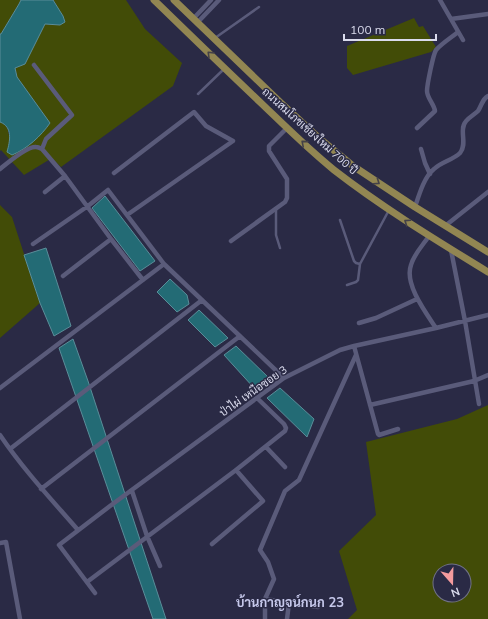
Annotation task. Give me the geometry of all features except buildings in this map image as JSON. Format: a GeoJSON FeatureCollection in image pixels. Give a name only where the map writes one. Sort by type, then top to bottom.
{"type":"FeatureCollection","features":[{"type":"Feature","properties":{"kind":"main road","name":"ถนนสมโภชเชียงใหม่ 700 ปี"},"geometry":{"type":"LineString","coordinates":[[154,0],[287,128],[334,170],[429,236],[488,272]]}},
{"type":"Feature","properties":{"kind":"main road","name":"ถนนสมโภชเชียงใหม่ 700 ปี"},"geometry":{"type":"LineString","coordinates":[[174,0],[319,138],[353,166],[415,207],[488,252]]}},
{"type":"Feature","properties":{"kind":"street"},"geometry":{"type":"LineString","coordinates":[[195,21],[211,0]]}},
{"type":"Feature","properties":{"kind":"street"},"geometry":{"type":"LineString","coordinates":[[195,21],[219,0]]}},
{"type":"Feature","properties":{"kind":"street"},"geometry":{"type":"LineString","coordinates":[[440,0],[463,40]]}},
{"type":"Feature","properties":{"kind":"street"},"geometry":{"type":"LineString","coordinates":[[451,19],[488,14]]}},
{"type":"Feature","properties":{"kind":"street"},"geometry":{"type":"LineString","coordinates":[[417,128],[435,111],[427,91],[432,58],[436,50],[458,32]]}},
{"type":"Feature","properties":{"kind":"street"},"geometry":{"type":"LineString","coordinates":[[34,65],[72,115],[46,139],[42,149]]}},
{"type":"Feature","properties":{"kind":"street"},"geometry":{"type":"LineString","coordinates":[[415,207],[428,176],[434,168],[461,152],[464,141],[462,128],[478,110],[484,98],[488,96]]}},
{"type":"Feature","properties":{"kind":"street"},"geometry":{"type":"LineString","coordinates":[[114,173],[194,112],[206,126],[233,141],[127,215]]}},
{"type":"Feature","properties":{"kind":"street"},"geometry":{"type":"LineString","coordinates":[[230,242],[276,209],[285,202],[287,198],[287,179],[268,148],[287,128]]}},
{"type":"Feature","properties":{"kind":"street"},"geometry":{"type":"LineString","coordinates":[[0,169],[14,158],[33,147],[42,149],[66,176],[111,239],[143,280]]}},
{"type":"Feature","properties":{"kind":"street"},"geometry":{"type":"LineString","coordinates":[[421,149],[430,174]]}},
{"type":"Feature","properties":{"kind":"street"},"geometry":{"type":"LineString","coordinates":[[45,192],[66,176]]}},
{"type":"Feature","properties":{"kind":"street"},"geometry":{"type":"LineString","coordinates":[[33,244],[88,206],[108,190],[164,264],[284,378]]}},
{"type":"Feature","properties":{"kind":"street"},"geometry":{"type":"LineString","coordinates":[[445,226],[488,192]]}},
{"type":"Feature","properties":{"kind":"street"},"geometry":{"type":"LineString","coordinates":[[429,236],[415,255],[410,267],[410,279],[417,298],[436,328]]}},
{"type":"Feature","properties":{"kind":"street"},"geometry":{"type":"LineString","coordinates":[[63,276],[111,239]]}},
{"type":"Feature","properties":{"kind":"street"},"geometry":{"type":"LineString","coordinates":[[451,250],[479,404]]}},
{"type":"Feature","properties":{"kind":"street"},"geometry":{"type":"LineString","coordinates":[[0,388],[164,264]]}},
{"type":"Feature","properties":{"kind":"street"},"geometry":{"type":"LineString","coordinates":[[359,323],[376,318],[417,298]]}},
{"type":"Feature","properties":{"kind":"street"},"geometry":{"type":"LineString","coordinates":[[10,449],[202,300]]}},
{"type":"Feature","properties":{"kind":"street","name":"ป่าไผ่ เหนือซอย 3"},"geometry":{"type":"LineString","coordinates":[[87,582],[59,545],[284,378],[340,350],[488,315]]}},
{"type":"Feature","properties":{"kind":"street"},"geometry":{"type":"LineString","coordinates":[[41,488],[240,336]]}},
{"type":"Feature","properties":{"kind":"street"},"geometry":{"type":"LineString","coordinates":[[354,346],[378,434],[379,435],[398,429]]}},
{"type":"Feature","properties":{"kind":"street"},"geometry":{"type":"LineString","coordinates":[[265,619],[265,599],[274,579],[268,562],[260,550],[285,491],[299,480],[356,355]]}},
{"type":"Feature","properties":{"kind":"street"},"geometry":{"type":"LineString","coordinates":[[370,405],[474,381],[488,374]]}},
{"type":"Feature","properties":{"kind":"street"},"geometry":{"type":"LineString","coordinates":[[95,593],[87,582],[236,470],[285,431],[286,428],[284,424],[257,398]]}},
{"type":"Feature","properties":{"kind":"street"},"geometry":{"type":"LineString","coordinates":[[0,435],[41,488],[78,530]]}},
{"type":"Feature","properties":{"kind":"street"},"geometry":{"type":"LineString","coordinates":[[266,447],[285,467]]}},
{"type":"Feature","properties":{"kind":"street"},"geometry":{"type":"LineString","coordinates":[[212,544],[263,501],[236,470]]}},
{"type":"Feature","properties":{"kind":"street"},"geometry":{"type":"LineString","coordinates":[[132,491],[147,536],[160,566]]}},
{"type":"Feature","properties":{"kind":"street"},"geometry":{"type":"LineString","coordinates":[[0,543],[6,542],[20,619]]}},
{"type":"Feature","properties":{"kind":"street"},"geometry":{"type":"LineString","coordinates":[[265,599],[318,607]]}},
{"type":"Feature","properties":{"kind":"street"},"geometry":{"type":"LineString","coordinates":[[287,619],[289,603]]}},
{"type":"Feature","properties":{"kind":"lane"},"geometry":{"type":"LineString","coordinates":[[214,38],[259,7]]}},
{"type":"Feature","properties":{"kind":"lane"},"geometry":{"type":"LineString","coordinates":[[198,94],[225,68]]}},
{"type":"Feature","properties":{"kind":"lane"},"geometry":{"type":"LineString","coordinates":[[276,209],[276,235],[280,248]]}},
{"type":"Feature","properties":{"kind":"lane"},"geometry":{"type":"LineString","coordinates":[[347,285],[358,280],[360,264],[389,209]]}},
{"type":"Feature","properties":{"kind":"lane"},"geometry":{"type":"LineString","coordinates":[[340,220],[354,261],[360,264]]}},
{"type":"Feature","properties":{"kind":"green space"},"geometry":{"type":"Polygon","coordinates":[[[0,0],[21,0],[1,34],[0,34],[0,0]]]}},
{"type":"Feature","properties":{"kind":"green space"},"geometry":{"type":"Polygon","coordinates":[[[53,0],[126,0],[145,29],[182,63],[173,86],[61,167],[52,158],[24,175],[1,150],[0,151],[0,122],[6,126],[10,139],[23,149],[42,133],[50,123],[17,77],[15,68],[25,63],[45,24],[60,25],[56,4],[53,0]]]}},
{"type":"Feature","properties":{"kind":"green space"},"geometry":{"type":"Polygon","coordinates":[[[414,18],[419,27],[423,26],[436,47],[431,52],[353,75],[347,68],[347,46],[414,18]]]}},
{"type":"Feature","properties":{"kind":"green space"},"geometry":{"type":"Polygon","coordinates":[[[0,205],[12,217],[40,303],[0,338],[0,205]]]}},
{"type":"Feature","properties":{"kind":"green space"},"geometry":{"type":"Polygon","coordinates":[[[488,405],[488,619],[348,619],[357,610],[339,551],[376,515],[366,442],[457,419],[488,405]]]}},
{"type":"Feature","properties":{"kind":"shaded area"},"geometry":{"type":"Polygon","coordinates":[[[21,0],[53,0],[65,22],[60,25],[45,24],[25,64],[15,68],[17,77],[50,123],[33,142],[12,155],[7,152],[10,139],[9,131],[4,124],[0,122],[0,34],[21,0]]]}},
{"type":"Feature","properties":{"kind":"shaded area"},"geometry":{"type":"Polygon","coordinates":[[[105,196],[155,261],[140,271],[92,208],[105,196]]]}},
{"type":"Feature","properties":{"kind":"shaded area"},"geometry":{"type":"Polygon","coordinates":[[[46,248],[71,326],[54,336],[40,303],[24,255],[46,248]]]}},
{"type":"Feature","properties":{"kind":"shaded area"},"geometry":{"type":"Polygon","coordinates":[[[170,279],[187,295],[189,304],[177,312],[157,292],[170,279]]]}},
{"type":"Feature","properties":{"kind":"shaded area"},"geometry":{"type":"Polygon","coordinates":[[[199,310],[228,338],[215,347],[188,320],[199,310]]]}},
{"type":"Feature","properties":{"kind":"shaded area"},"geometry":{"type":"Polygon","coordinates":[[[73,339],[166,619],[153,619],[59,348],[73,339]]]}},
{"type":"Feature","properties":{"kind":"shaded area"},"geometry":{"type":"Polygon","coordinates":[[[236,346],[269,378],[254,388],[224,355],[236,346]]]}},
{"type":"Feature","properties":{"kind":"shaded area"},"geometry":{"type":"Polygon","coordinates":[[[280,388],[314,419],[307,437],[267,398],[280,388]]]}},
{"type":"Feature","properties":{"kind":"district","name":"บ้านกาญจน์กนก 23"},"geometry":{"type":"Point","coordinates":[290,602]}}]}
